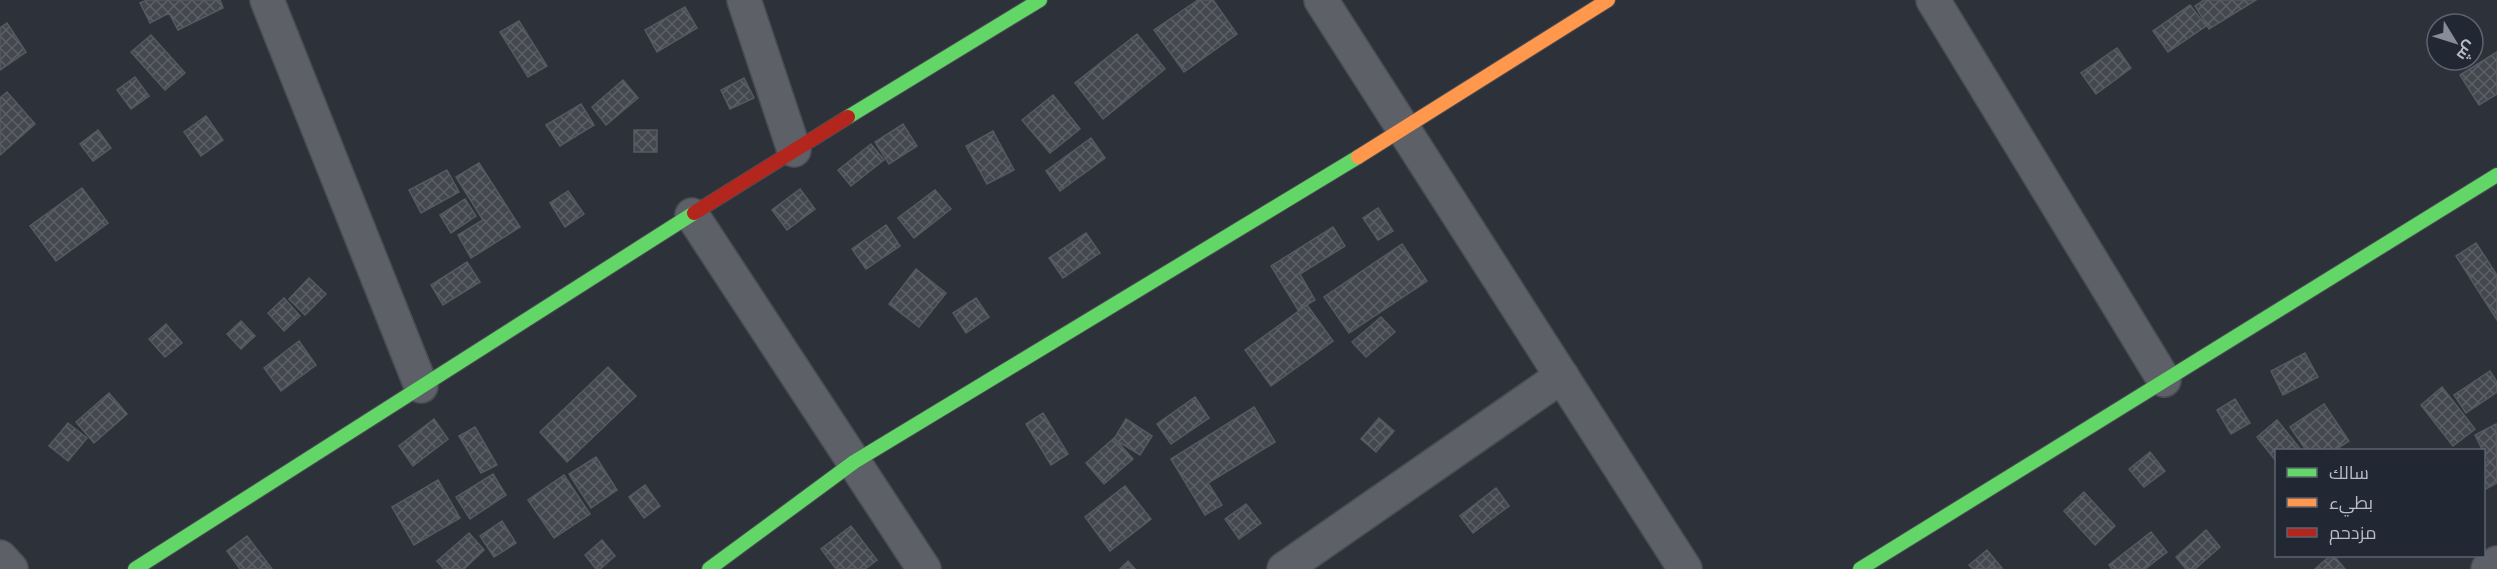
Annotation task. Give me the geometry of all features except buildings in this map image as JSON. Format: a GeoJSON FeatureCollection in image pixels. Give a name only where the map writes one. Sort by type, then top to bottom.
{"type":"FeatureCollection","features":[{"type":"Feature","properties":{"kind":"street"},"geometry":{"type":"LineString","coordinates":[[267,0],[421,386]]}},
{"type":"Feature","properties":{"kind":"street"},"geometry":{"type":"LineString","coordinates":[[744,0],[794,150]]}},
{"type":"Feature","properties":{"kind":"street"},"geometry":{"type":"LineString","coordinates":[[1321,0],[1686,569]]}},
{"type":"Feature","properties":{"kind":"street"},"geometry":{"type":"LineString","coordinates":[[709,569],[854,462],[1404,129],[1608,0]]}},
{"type":"Feature","properties":{"kind":"street"},"geometry":{"type":"LineString","coordinates":[[1933,0],[2164,380]]}},
{"type":"Feature","properties":{"kind":"street"},"geometry":{"type":"LineString","coordinates":[[135,569],[1026,4]]}},
{"type":"Feature","properties":{"kind":"street"},"geometry":{"type":"LineString","coordinates":[[1860,569],[2497,175]]}},
{"type":"Feature","properties":{"kind":"street"},"geometry":{"type":"LineString","coordinates":[[692,215],[924,569]]}},
{"type":"Feature","properties":{"kind":"street"},"geometry":{"type":"LineString","coordinates":[[1284,569],[1562,376]]}},
{"type":"Feature","properties":{"kind":"street"},"geometry":{"type":"LineString","coordinates":[[0,557],[11,569]]}},
{"type":"Feature","properties":{"kind":"street"},"geometry":{"type":"LineString","coordinates":[[2488,569],[2497,563]]}},
{"type":"Feature","properties":{"kind":"traffic: fast"},"geometry":{"type":"LineString","coordinates":[[848,117],[1040,0]]}},
{"type":"Feature","properties":{"kind":"traffic: fast"},"geometry":{"type":"LineString","coordinates":[[709,569],[854,462],[1358,157]]}},
{"type":"Feature","properties":{"kind":"traffic: fast"},"geometry":{"type":"LineString","coordinates":[[1860,569],[2497,175]]}},
{"type":"Feature","properties":{"kind":"traffic: fast"},"geometry":{"type":"LineString","coordinates":[[135,569],[694,213]]}},
{"type":"Feature","properties":{"kind":"traffic: slow"},"geometry":{"type":"LineString","coordinates":[[1358,157],[1608,0]]}},
{"type":"Feature","properties":{"kind":"traffic: jam"},"geometry":{"type":"LineString","coordinates":[[694,213],[848,117]]}}]}
